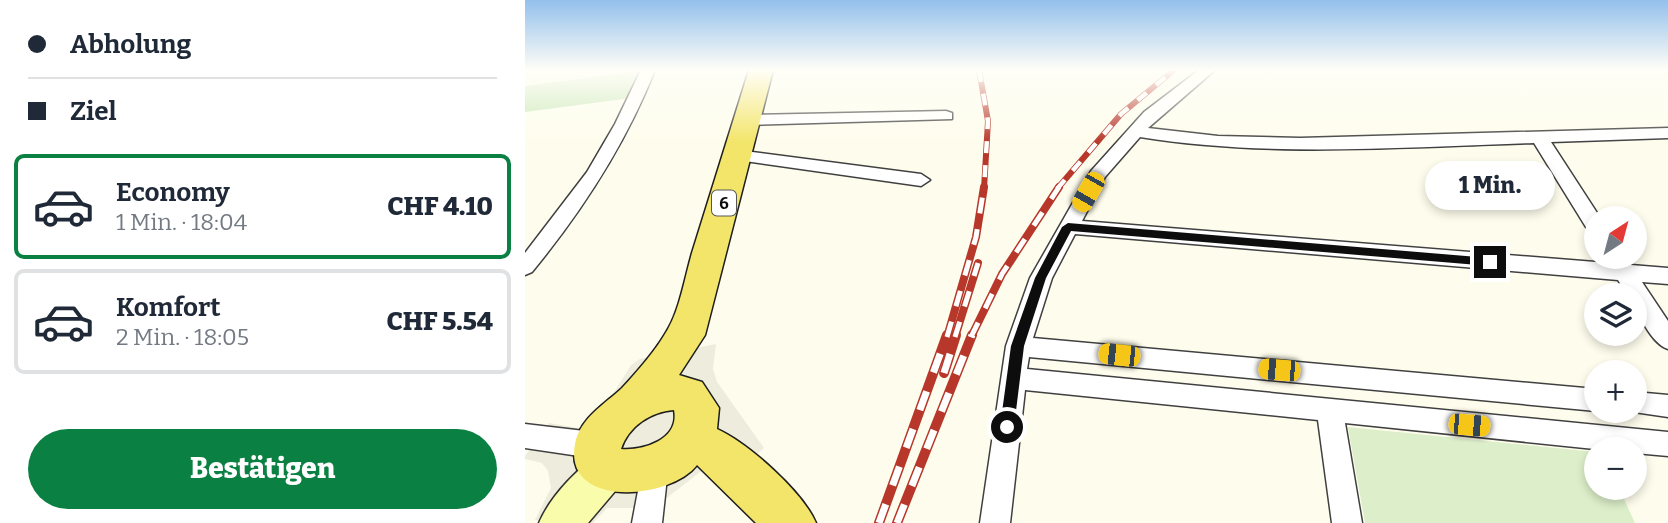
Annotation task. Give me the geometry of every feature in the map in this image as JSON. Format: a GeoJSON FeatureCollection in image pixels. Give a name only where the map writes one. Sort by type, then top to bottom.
{"type":"FeatureCollection","features":[{"type":"Feature","properties":{"kind":"main road","name":"6"},"geometry":{"type":"LineString","coordinates":[[689,417],[686,335],[754,94]]}},
{"type":"Feature","properties":{"kind":"main road","name":"6"},"geometry":{"type":"LineString","coordinates":[[635,402],[686,335]]}},
{"type":"Feature","properties":{"kind":"main road"},"geometry":{"type":"LineString","coordinates":[[560,523],[604,456],[613,421],[635,402],[663,393],[689,417],[709,446],[727,458],[756,492],[792,523]]}},
{"type":"Feature","properties":{"kind":"main road"},"geometry":{"type":"LineString","coordinates":[[604,456],[620,474],[654,468],[668,460],[689,417]]}},
{"type":"Feature","properties":{"kind":"street"},"geometry":{"type":"LineString","coordinates":[[525,267],[591,181],[618,137],[637,94]]}},
{"type":"Feature","properties":{"kind":"street"},"geometry":{"type":"LineString","coordinates":[[995,523],[1018,346],[1041,278],[1097,175],[1150,115],[1176,94]]}},
{"type":"Feature","properties":{"kind":"street"},"geometry":{"type":"LineString","coordinates":[[746,120],[946,116]]}},
{"type":"Feature","properties":{"kind":"street"},"geometry":{"type":"LineString","coordinates":[[1137,131],[1184,137],[1299,143],[1668,133]]}},
{"type":"Feature","properties":{"kind":"street"},"geometry":{"type":"LineString","coordinates":[[1539,138],[1584,208]]}},
{"type":"Feature","properties":{"kind":"street"},"geometry":{"type":"LineString","coordinates":[[737,155],[921,180]]}},
{"type":"Feature","properties":{"kind":"street"},"geometry":{"type":"LineString","coordinates":[[1068,227],[1584,262]]}},
{"type":"Feature","properties":{"kind":"street"},"geometry":{"type":"LineString","coordinates":[[1624,270],[1668,340]]}},
{"type":"Feature","properties":{"kind":"street"},"geometry":{"type":"LineString","coordinates":[[1642,270],[1668,276]]}},
{"type":"Feature","properties":{"kind":"street"},"geometry":{"type":"LineString","coordinates":[[1018,346],[1584,399]]}},
{"type":"Feature","properties":{"kind":"street"},"geometry":{"type":"LineString","coordinates":[[1013,378],[1668,444]]}},
{"type":"Feature","properties":{"kind":"street"},"geometry":{"type":"LineString","coordinates":[[1647,404],[1668,406]]}},
{"type":"Feature","properties":{"kind":"street"},"geometry":{"type":"LineString","coordinates":[[1330,411],[1346,520]]}},
{"type":"Feature","properties":{"kind":"street"},"geometry":{"type":"LineString","coordinates":[[525,436],[586,445],[604,456]]}},
{"type":"Feature","properties":{"kind":"street"},"geometry":{"type":"LineString","coordinates":[[646,523],[654,468]]}},
{"type":"Feature","properties":{"kind":"green space"},"geometry":{"type":"Polygon","coordinates":[[[525,94],[631,94],[624,99],[525,112],[525,94]]]}},
{"type":"Feature","properties":{"kind":"green space"},"geometry":{"type":"Polygon","coordinates":[[[1348,427],[1584,451],[1584,500],[1624,500],[1635,523],[1365,523],[1348,427]]]}},
{"type":"Feature","properties":{"kind":"shaded area"},"geometry":{"type":"Polygon","coordinates":[[[716,344],[713,369],[717,382],[764,448],[719,487],[704,469],[668,497],[641,508],[607,508],[593,523],[548,523],[535,520],[551,488],[548,471],[542,463],[525,459],[525,456],[549,423],[578,428],[590,423],[601,414],[631,365],[640,359],[716,344]]]}},
{"type":"Feature","properties":{"kind":"railway"},"geometry":{"type":"LineString","coordinates":[[983,94],[988,121],[984,189]]}},
{"type":"Feature","properties":{"kind":"railway"},"geometry":{"type":"LineString","coordinates":[[1057,189],[1121,114],[1145,94]]}},
{"type":"Feature","properties":{"kind":"railway"},"geometry":{"type":"LineString","coordinates":[[947,337],[976,237],[984,187]]}},
{"type":"Feature","properties":{"kind":"railway"},"geometry":{"type":"LineString","coordinates":[[971,337],[1002,274],[1059,187]]}},
{"type":"Feature","properties":{"kind":"railway"},"geometry":{"type":"LineString","coordinates":[[955,337],[978,263]]}},
{"type":"Feature","properties":{"kind":"railway"},"geometry":{"type":"LineString","coordinates":[[879,523],[947,335]]}},
{"type":"Feature","properties":{"kind":"railway"},"geometry":{"type":"LineString","coordinates":[[944,373],[956,335]]}},
{"type":"Feature","properties":{"kind":"railway"},"geometry":{"type":"LineString","coordinates":[[897,523],[972,335]]}},
{"type":"Feature","properties":{"kind":"route"},"geometry":{"type":"LineString","coordinates":[[1007,427],[1018,346],[1041,278],[1068,227],[1490,262]]}}]}
